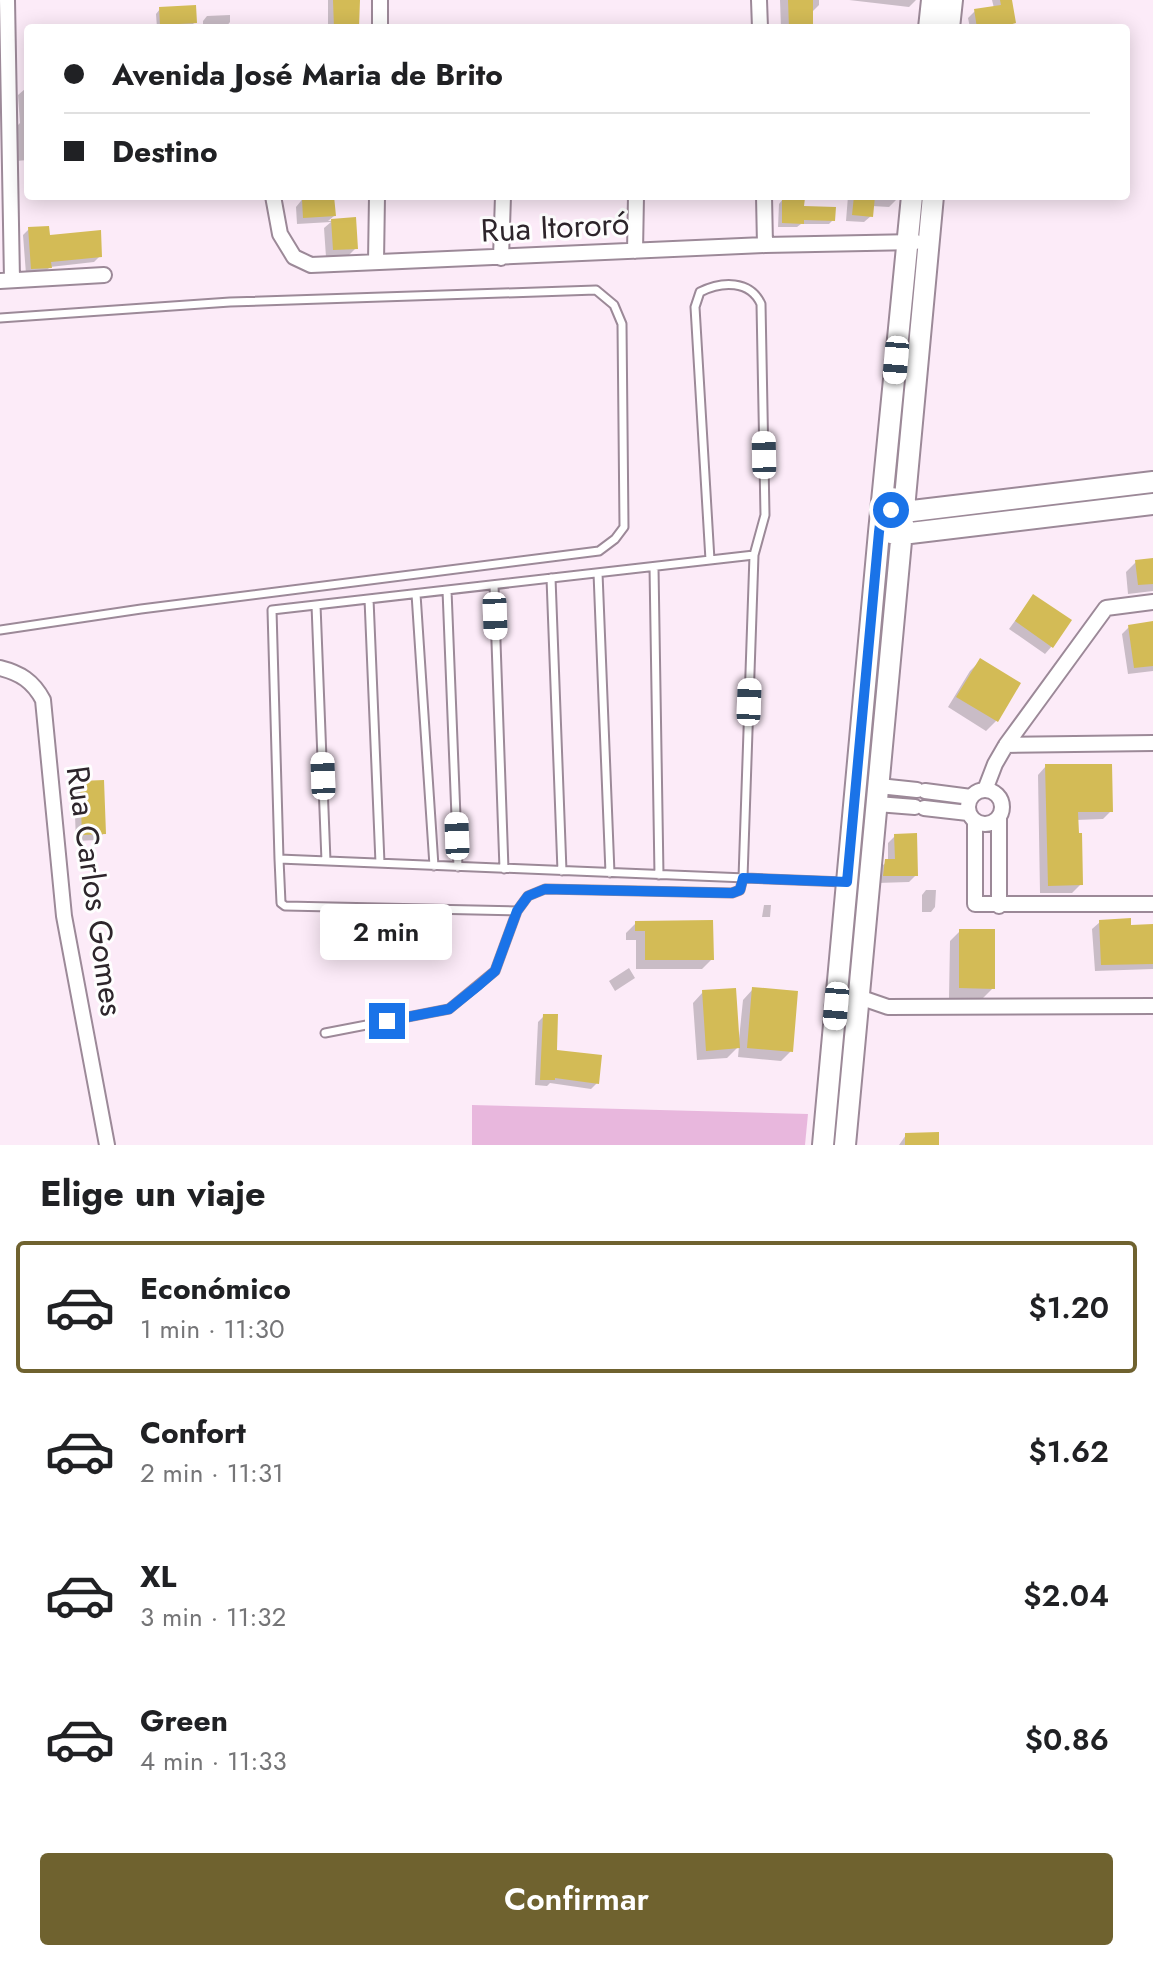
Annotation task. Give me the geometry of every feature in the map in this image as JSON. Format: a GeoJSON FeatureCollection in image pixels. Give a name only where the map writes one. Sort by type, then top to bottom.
{"type":"FeatureCollection","features":[{"type":"Feature","properties":{"kind":"main road"},"geometry":{"type":"LineString","coordinates":[[929,24],[932,0]]}},
{"type":"Feature","properties":{"kind":"main road"},"geometry":{"type":"LineString","coordinates":[[949,24],[952,0]]}},
{"type":"Feature","properties":{"kind":"main road"},"geometry":{"type":"LineString","coordinates":[[845,1145],[904,512],[918,242],[913,200]]}},
{"type":"Feature","properties":{"kind":"main road"},"geometry":{"type":"LineString","coordinates":[[823,1145],[879,532],[918,242],[932,200]]}},
{"type":"Feature","properties":{"kind":"main road"},"geometry":{"type":"LineString","coordinates":[[882,509],[904,512],[1153,482]]}},
{"type":"Feature","properties":{"kind":"main road"},"geometry":{"type":"LineString","coordinates":[[879,532],[902,534],[1153,504]]}},
{"type":"Feature","properties":{"kind":"street"},"geometry":{"type":"LineString","coordinates":[[7,0],[11,167],[6,280],[104,275]]}},
{"type":"Feature","properties":{"kind":"street"},"geometry":{"type":"LineString","coordinates":[[380,0],[380,24]]}},
{"type":"Feature","properties":{"kind":"street"},"geometry":{"type":"LineString","coordinates":[[759,0],[760,24]]}},
{"type":"Feature","properties":{"kind":"street"},"geometry":{"type":"LineString","coordinates":[[11,167],[24,167]]}},
{"type":"Feature","properties":{"kind":"street","name":"Rua Itororó"},"geometry":{"type":"LineString","coordinates":[[274,200],[280,234],[294,257],[311,265],[765,245],[918,242]]}},
{"type":"Feature","properties":{"kind":"street"},"geometry":{"type":"LineString","coordinates":[[376,262],[377,200]]}},
{"type":"Feature","properties":{"kind":"street"},"geometry":{"type":"LineString","coordinates":[[501,258],[503,200]]}},
{"type":"Feature","properties":{"kind":"street"},"geometry":{"type":"LineString","coordinates":[[635,251],[636,200]]}},
{"type":"Feature","properties":{"kind":"street"},"geometry":{"type":"LineString","coordinates":[[764,200],[765,245]]}},
{"type":"Feature","properties":{"kind":"street"},"geometry":{"type":"LineString","coordinates":[[878,795],[925,791],[971,797],[985,790],[1006,745],[1106,608],[1153,602]]}},
{"type":"Feature","properties":{"kind":"street","name":"Rua Carlos Gomes"},"geometry":{"type":"LineString","coordinates":[[0,668],[13,671],[34,684],[43,700],[64,916],[107,1145]]}},
{"type":"Feature","properties":{"kind":"street"},"geometry":{"type":"LineString","coordinates":[[1006,745],[1153,743]]}},
{"type":"Feature","properties":{"kind":"street"},"geometry":{"type":"LineString","coordinates":[[985,790],[995,793],[1001,802],[999,906]]}},
{"type":"Feature","properties":{"kind":"street"},"geometry":{"type":"LineString","coordinates":[[923,808],[925,791]]}},
{"type":"Feature","properties":{"kind":"street"},"geometry":{"type":"LineString","coordinates":[[878,795],[923,808],[972,817],[985,825],[999,818]]}},
{"type":"Feature","properties":{"kind":"street"},"geometry":{"type":"LineString","coordinates":[[971,797],[975,904],[1153,904]]}},
{"type":"Feature","properties":{"kind":"street"},"geometry":{"type":"LineString","coordinates":[[859,997],[888,1007],[1153,1006]]}},
{"type":"Feature","properties":{"kind":"lane"},"geometry":{"type":"LineString","coordinates":[[325,1033],[449,1009],[495,971],[517,911],[528,896],[545,889],[732,893],[740,890],[743,878],[754,555],[765,515],[761,304],[756,294],[743,285],[711,286],[700,292],[695,307],[710,560]]}},
{"type":"Feature","properties":{"kind":"lane"},"geometry":{"type":"LineString","coordinates":[[0,318],[230,302],[596,290],[614,305],[622,324],[624,527],[615,539],[599,551],[0,630]]}},
{"type":"Feature","properties":{"kind":"lane"},"geometry":{"type":"LineString","coordinates":[[517,911],[285,906],[281,903],[270,612],[754,555]]}},
{"type":"Feature","properties":{"kind":"lane"},"geometry":{"type":"LineString","coordinates":[[654,567],[659,875]]}},
{"type":"Feature","properties":{"kind":"lane"},"geometry":{"type":"LineString","coordinates":[[598,573],[610,873]]}},
{"type":"Feature","properties":{"kind":"lane"},"geometry":{"type":"LineString","coordinates":[[551,578],[562,871]]}},
{"type":"Feature","properties":{"kind":"lane"},"geometry":{"type":"LineString","coordinates":[[494,585],[504,869]]}},
{"type":"Feature","properties":{"kind":"lane"},"geometry":{"type":"LineString","coordinates":[[447,590],[458,867]]}},
{"type":"Feature","properties":{"kind":"lane"},"geometry":{"type":"LineString","coordinates":[[416,594],[434,866]]}},
{"type":"Feature","properties":{"kind":"lane"},"geometry":{"type":"LineString","coordinates":[[369,599],[380,863]]}},
{"type":"Feature","properties":{"kind":"lane"},"geometry":{"type":"LineString","coordinates":[[316,605],[326,861]]}},
{"type":"Feature","properties":{"kind":"lane"},"geometry":{"type":"LineString","coordinates":[[279,859],[847,882]]}},
{"type":"Feature","properties":{"kind":"shaded area"},"geometry":{"type":"Polygon","coordinates":[[[472,1105],[808,1114],[805,1145],[472,1145],[472,1105]]]}},
{"type":"Feature","properties":{"kind":"building"},"geometry":{"type":"Polygon","coordinates":[[[333,0],[360,0],[359,24],[334,24],[333,0]]]}},
{"type":"Feature","properties":{"kind":"building"},"geometry":{"type":"Polygon","coordinates":[[[788,0],[813,0],[813,24],[789,24],[788,0]]]}},
{"type":"Feature","properties":{"kind":"building"},"geometry":{"type":"Polygon","coordinates":[[[1000,0],[1012,0],[1016,23],[976,24],[974,9],[1001,5],[1000,0]]]}},
{"type":"Feature","properties":{"kind":"building"},"geometry":{"type":"Polygon","coordinates":[[[196,5],[197,23],[160,24],[159,7],[196,5]]]}},
{"type":"Feature","properties":{"kind":"building"},"geometry":{"type":"Polygon","coordinates":[[[302,200],[334,200],[336,216],[303,218],[302,200]]]}},
{"type":"Feature","properties":{"kind":"building"},"geometry":{"type":"Polygon","coordinates":[[[782,200],[805,200],[804,206],[836,207],[835,221],[782,223],[782,200]]]}},
{"type":"Feature","properties":{"kind":"building"},"geometry":{"type":"Polygon","coordinates":[[[854,200],[875,200],[873,217],[852,215],[854,200]]]}},
{"type":"Feature","properties":{"kind":"building"},"geometry":{"type":"Polygon","coordinates":[[[356,217],[358,249],[333,250],[331,219],[356,217]]]}},
{"type":"Feature","properties":{"kind":"building"},"geometry":{"type":"Polygon","coordinates":[[[49,226],[50,235],[101,230],[102,257],[51,262],[52,268],[31,269],[28,227],[49,226]]]}},
{"type":"Feature","properties":{"kind":"building"},"geometry":{"type":"Polygon","coordinates":[[[1153,558],[1153,584],[1138,585],[1135,560],[1153,558]]]}},
{"type":"Feature","properties":{"kind":"building"},"geometry":{"type":"Polygon","coordinates":[[[1033,594],[1072,620],[1053,648],[1015,621],[1033,594]]]}},
{"type":"Feature","properties":{"kind":"building"},"geometry":{"type":"Polygon","coordinates":[[[1153,621],[1153,666],[1134,668],[1128,625],[1153,621]]]}},
{"type":"Feature","properties":{"kind":"building"},"geometry":{"type":"Polygon","coordinates":[[[980,658],[1021,683],[998,722],[956,697],[980,658]]]}},
{"type":"Feature","properties":{"kind":"building"},"geometry":{"type":"Polygon","coordinates":[[[1045,764],[1112,764],[1113,812],[1078,812],[1079,833],[1082,833],[1083,885],[1048,886],[1045,764]]]}},
{"type":"Feature","properties":{"kind":"building"},"geometry":{"type":"Polygon","coordinates":[[[104,780],[106,834],[82,835],[80,781],[104,780]]]}},
{"type":"Feature","properties":{"kind":"building"},"geometry":{"type":"Polygon","coordinates":[[[917,833],[918,876],[883,876],[885,859],[895,859],[894,834],[917,833]]]}},
{"type":"Feature","properties":{"kind":"building"},"geometry":{"type":"Polygon","coordinates":[[[1131,918],[1131,925],[1153,924],[1153,964],[1101,965],[1099,920],[1131,918]]]}},
{"type":"Feature","properties":{"kind":"building"},"geometry":{"type":"Polygon","coordinates":[[[713,920],[714,960],[645,960],[645,931],[635,931],[635,921],[713,920]]]}},
{"type":"Feature","properties":{"kind":"building"},"geometry":{"type":"Polygon","coordinates":[[[959,929],[995,929],[995,989],[959,988],[959,929]]]}},
{"type":"Feature","properties":{"kind":"building"},"geometry":{"type":"Polygon","coordinates":[[[752,987],[798,991],[793,1052],[747,1048],[752,987]]]}},
{"type":"Feature","properties":{"kind":"building"},"geometry":{"type":"Polygon","coordinates":[[[736,988],[740,1048],[706,1051],[702,990],[736,988]]]}},
{"type":"Feature","properties":{"kind":"building"},"geometry":{"type":"Polygon","coordinates":[[[543,1014],[558,1014],[557,1050],[602,1055],[599,1084],[555,1078],[540,1080],[543,1014]]]}},
{"type":"Feature","properties":{"kind":"building"},"geometry":{"type":"Polygon","coordinates":[[[939,1132],[939,1145],[905,1145],[905,1133],[939,1132]]]}},
{"type":"Feature","properties":{"kind":"route"},"geometry":{"type":"LineString","coordinates":[[387,1021],[449,1009],[479,985],[495,971],[517,911],[528,896],[545,889],[732,893],[740,890],[743,878],[847,882],[879,532],[882,509],[891,510]]}}]}
